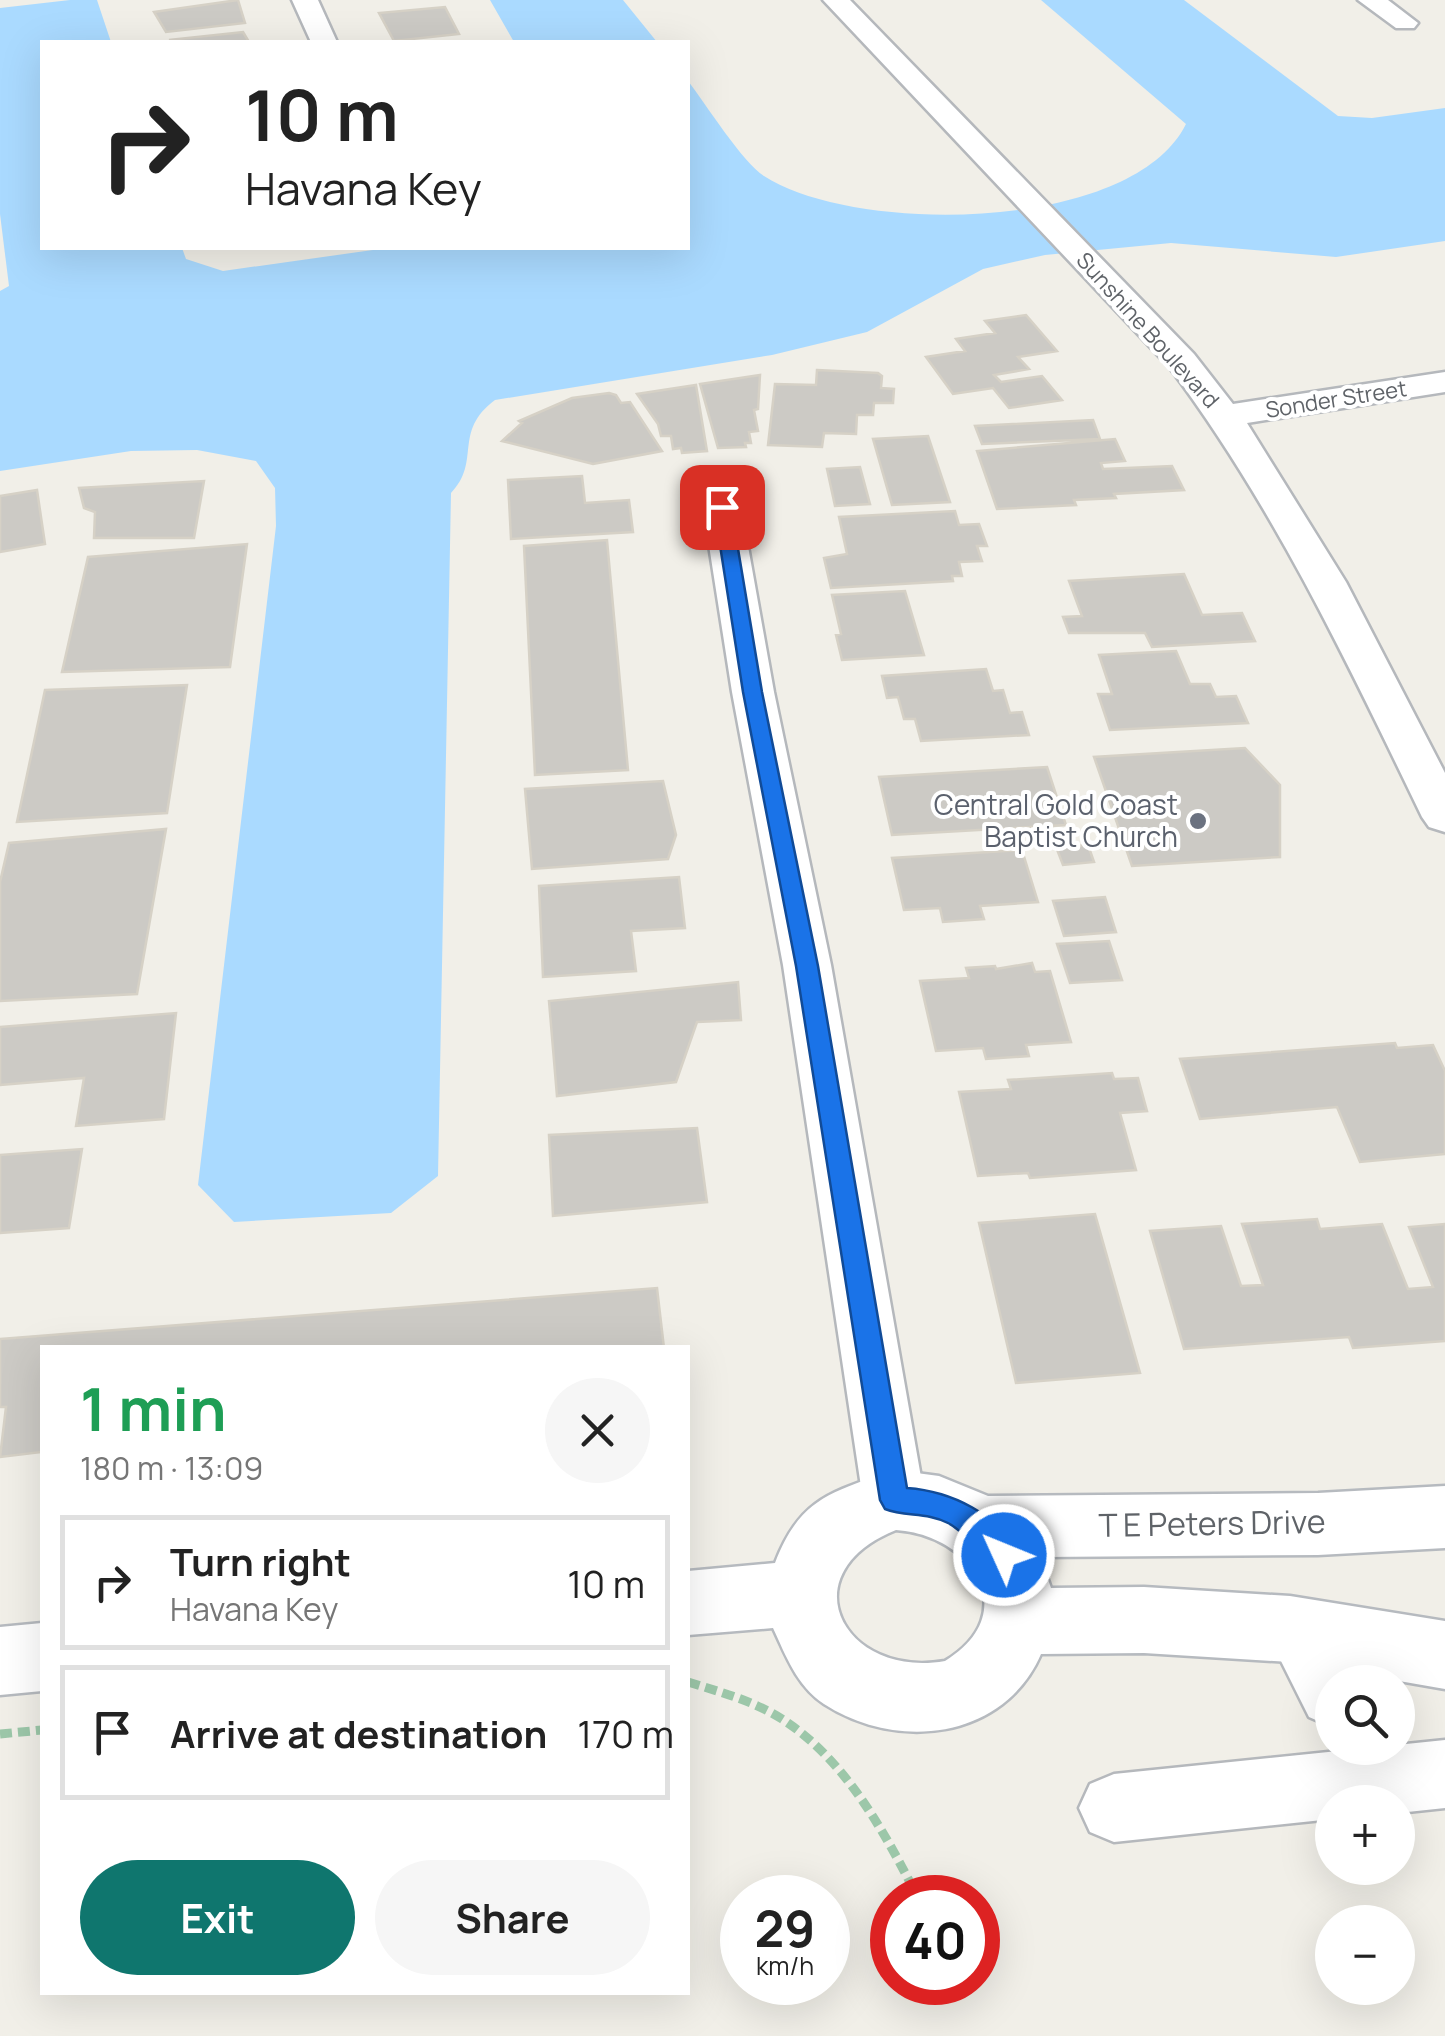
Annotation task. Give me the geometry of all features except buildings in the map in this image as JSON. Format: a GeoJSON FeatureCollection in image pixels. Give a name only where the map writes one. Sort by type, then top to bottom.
{"type":"FeatureCollection","features":[{"type":"Feature","properties":{"kind":"street"},"geometry":{"type":"LineString","coordinates":[[306,0],[323,40]]}},
{"type":"Feature","properties":{"kind":"street","name":"Sunshine Boulevard"},"geometry":{"type":"LineString","coordinates":[[836,0],[1182,361],[1226,416],[1336,601],[1445,818]]}},
{"type":"Feature","properties":{"kind":"street"},"geometry":{"type":"LineString","coordinates":[[1370,0],[1405,23]]}},
{"type":"Feature","properties":{"kind":"street","name":"Sonder Street"},"geometry":{"type":"LineString","coordinates":[[1226,416],[1445,382]]}},
{"type":"Feature","properties":{"kind":"street"},"geometry":{"type":"LineString","coordinates":[[722,507],[752,692],[807,966],[894,1500]]}},
{"type":"Feature","properties":{"kind":"street"},"geometry":{"type":"LineString","coordinates":[[894,1500],[924,1502],[954,1512],[980,1527],[1004,1555],[1018,1587],[1018,1621],[1010,1646],[995,1668],[974,1685],[948,1696],[912,1700],[878,1694],[847,1678],[822,1654],[806,1625],[801,1593],[805,1565],[818,1540],[852,1514],[894,1500]]}},
{"type":"Feature","properties":{"kind":"street","name":"T E Peters Drive"},"geometry":{"type":"LineString","coordinates":[[980,1527],[1318,1524],[1445,1517]]}},
{"type":"Feature","properties":{"kind":"street"},"geometry":{"type":"LineString","coordinates":[[690,1602],[801,1593]]}},
{"type":"Feature","properties":{"kind":"street"},"geometry":{"type":"LineString","coordinates":[[1018,1621],[1144,1620],[1298,1631],[1445,1655]]}},
{"type":"Feature","properties":{"kind":"street"},"geometry":{"type":"LineString","coordinates":[[1298,1631],[1316,1665]]}},
{"type":"Feature","properties":{"kind":"street"},"geometry":{"type":"LineString","coordinates":[[0,1661],[40,1657]]}},
{"type":"Feature","properties":{"kind":"street"},"geometry":{"type":"LineString","coordinates":[[1114,1808],[1364,1765]]}},
{"type":"Feature","properties":{"kind":"street"},"geometry":{"type":"LineString","coordinates":[[1378,1765],[1445,1774]]}},
{"type":"Feature","properties":{"kind":"path"},"geometry":{"type":"LineString","coordinates":[[690,1683],[738,1698],[785,1720],[830,1762],[872,1814],[905,1875]]}},
{"type":"Feature","properties":{"kind":"path"},"geometry":{"type":"LineString","coordinates":[[0,1734],[40,1730]]}},
{"type":"Feature","properties":{"kind":"water"},"geometry":{"type":"Polygon","coordinates":[[[97,0],[110,40],[40,40],[40,250],[183,250],[186,259],[223,271],[373,250],[690,250],[690,84],[755,169],[806,195],[861,208],[923,214],[989,213],[1053,204],[1110,186],[1156,160],[1186,124],[1041,0],[1184,0],[1338,116],[1372,118],[1445,108],[1445,241],[1336,257],[1171,243],[1045,255],[983,269],[867,332],[772,355],[495,400],[474,424],[465,469],[451,493],[438,1176],[391,1213],[234,1222],[198,1185],[276,526],[275,488],[256,461],[197,450],[131,451],[0,471],[0,291],[9,286],[0,214],[0,8],[97,0]]]}},
{"type":"Feature","properties":{"kind":"water"},"geometry":{"type":"Polygon","coordinates":[[[490,0],[623,0],[655,40],[513,40],[490,0]]]}},
{"type":"Feature","properties":{"kind":"place","name":"Central Gold Coast Baptist Church"},"geometry":{"type":"Point","coordinates":[1198,821]}},
{"type":"Feature","properties":{"kind":"route"},"geometry":{"type":"LineString","coordinates":[[722,507],[752,692],[807,966],[894,1500],[924,1502],[954,1512],[980,1527],[1004,1555]]}}]}
